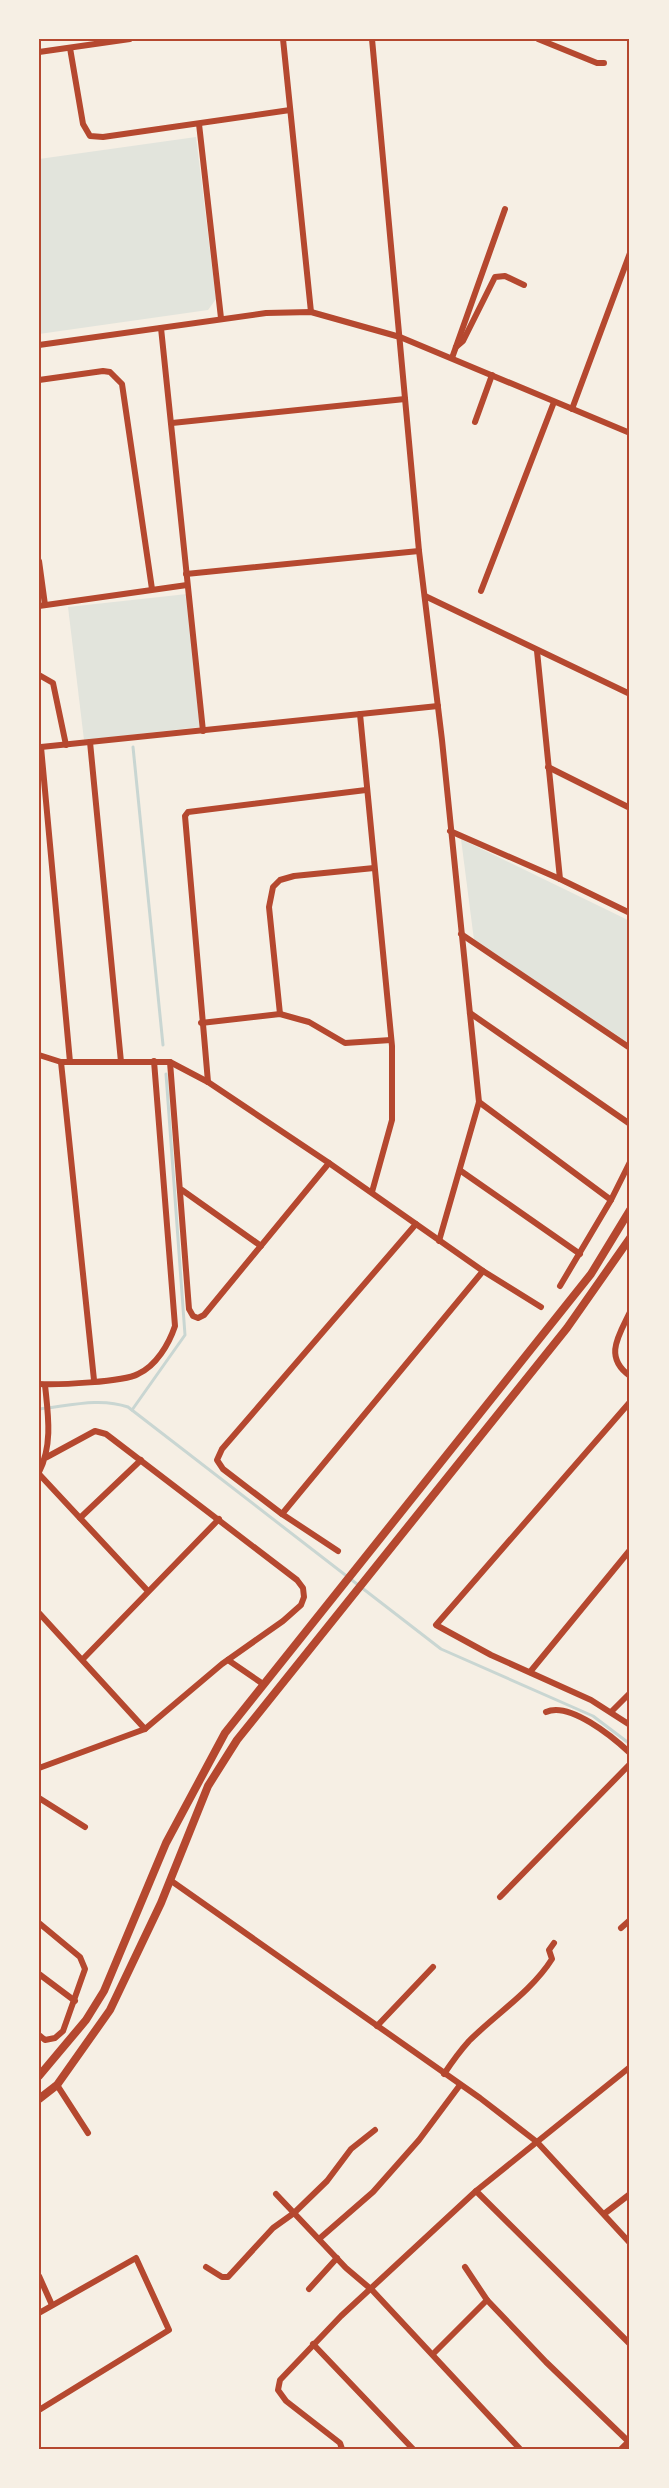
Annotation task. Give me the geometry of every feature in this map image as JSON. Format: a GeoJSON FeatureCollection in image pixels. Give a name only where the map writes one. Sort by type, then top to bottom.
{"type":"FeatureCollection","features":[{"type":"Feature","properties":{"kind":"main road"},"geometry":{"type":"LineString","coordinates":[[39,2076],[86,2020],[104,1991],[166,1843],[219,1743],[339,1588],[591,1274],[630,1210]]}},
{"type":"Feature","properties":{"kind":"main road"},"geometry":{"type":"LineString","coordinates":[[39,2100],[57,2085],[110,2010],[161,1903],[208,1786],[237,1740],[567,1328],[630,1238]]}},
{"type":"Feature","properties":{"kind":"main road"},"geometry":{"type":"LineString","coordinates":[[141,1901],[152,1899],[161,1903]]}},
{"type":"Feature","properties":{"kind":"street"},"geometry":{"type":"LineString","coordinates":[[39,52],[130,39]]}},
{"type":"Feature","properties":{"kind":"street"},"geometry":{"type":"LineString","coordinates":[[283,39],[311,312]]}},
{"type":"Feature","properties":{"kind":"street"},"geometry":{"type":"LineString","coordinates":[[372,39],[419,551],[438,706],[479,1102],[439,1241]]}},
{"type":"Feature","properties":{"kind":"street"},"geometry":{"type":"LineString","coordinates":[[538,39],[597,63],[604,63]]}},
{"type":"Feature","properties":{"kind":"street"},"geometry":{"type":"LineString","coordinates":[[559,48],[563,39]]}},
{"type":"Feature","properties":{"kind":"street"},"geometry":{"type":"LineString","coordinates":[[70,48],[82,124],[90,136],[103,137],[290,110]]}},
{"type":"Feature","properties":{"kind":"street"},"geometry":{"type":"LineString","coordinates":[[199,124],[221,318]]}},
{"type":"Feature","properties":{"kind":"street"},"geometry":{"type":"LineString","coordinates":[[452,358],[505,209]]}},
{"type":"Feature","properties":{"kind":"street"},"geometry":{"type":"LineString","coordinates":[[572,409],[630,253]]}},
{"type":"Feature","properties":{"kind":"street"},"geometry":{"type":"LineString","coordinates":[[456,346],[463,341],[495,277],[505,276],[524,285]]}},
{"type":"Feature","properties":{"kind":"street"},"geometry":{"type":"LineString","coordinates":[[39,345],[221,318],[281,311],[311,312],[400,337],[628,432]]}},
{"type":"Feature","properties":{"kind":"street"},"geometry":{"type":"LineString","coordinates":[[161,328],[202,730]]}},
{"type":"Feature","properties":{"kind":"street"},"geometry":{"type":"LineString","coordinates":[[39,380],[103,371],[110,372],[122,384],[125,391],[152,590]]}},
{"type":"Feature","properties":{"kind":"street"},"geometry":{"type":"LineString","coordinates":[[475,422],[492,375]]}},
{"type":"Feature","properties":{"kind":"street"},"geometry":{"type":"LineString","coordinates":[[172,423],[405,399]]}},
{"type":"Feature","properties":{"kind":"street"},"geometry":{"type":"LineString","coordinates":[[481,591],[555,402]]}},
{"type":"Feature","properties":{"kind":"street"},"geometry":{"type":"LineString","coordinates":[[186,574],[419,551]]}},
{"type":"Feature","properties":{"kind":"street"},"geometry":{"type":"LineString","coordinates":[[39,561],[42,605],[187,585]]}},
{"type":"Feature","properties":{"kind":"street"},"geometry":{"type":"LineString","coordinates":[[425,596],[630,694]]}},
{"type":"Feature","properties":{"kind":"street"},"geometry":{"type":"LineString","coordinates":[[537,651],[560,879]]}},
{"type":"Feature","properties":{"kind":"street"},"geometry":{"type":"LineString","coordinates":[[39,675],[53,683],[66,745]]}},
{"type":"Feature","properties":{"kind":"street"},"geometry":{"type":"LineString","coordinates":[[70,1062],[41,747],[438,706]]}},
{"type":"Feature","properties":{"kind":"street"},"geometry":{"type":"LineString","coordinates":[[360,714],[394,1092],[392,1120],[372,1192]]}},
{"type":"Feature","properties":{"kind":"street"},"geometry":{"type":"LineString","coordinates":[[90,742],[122,1062]]}},
{"type":"Feature","properties":{"kind":"street"},"geometry":{"type":"LineString","coordinates":[[548,767],[630,808]]}},
{"type":"Feature","properties":{"kind":"street"},"geometry":{"type":"LineString","coordinates":[[207,1082],[185,816],[188,812],[366,790]]}},
{"type":"Feature","properties":{"kind":"street"},"geometry":{"type":"LineString","coordinates":[[450,831],[560,879],[630,914]]}},
{"type":"Feature","properties":{"kind":"street"},"geometry":{"type":"LineString","coordinates":[[280,1014],[269,907],[273,887],[280,880],[294,876],[374,868]]}},
{"type":"Feature","properties":{"kind":"street"},"geometry":{"type":"LineString","coordinates":[[461,934],[630,1048]]}},
{"type":"Feature","properties":{"kind":"street"},"geometry":{"type":"LineString","coordinates":[[470,1013],[630,1124]]}},
{"type":"Feature","properties":{"kind":"street"},"geometry":{"type":"LineString","coordinates":[[201,1023],[280,1014],[309,1022],[345,1042],[391,1040]]}},
{"type":"Feature","properties":{"kind":"street"},"geometry":{"type":"LineString","coordinates":[[39,1054],[61,1062],[170,1062],[207,1082],[372,1192],[483,1271],[541,1307]]}},
{"type":"Feature","properties":{"kind":"street"},"geometry":{"type":"LineString","coordinates":[[147,1590],[39,1473],[47,1457],[49,1423],[47,1399],[42,1384],[139,1374],[159,1356],[170,1340],[175,1326],[153,1061]]}},
{"type":"Feature","properties":{"kind":"street"},"geometry":{"type":"LineString","coordinates":[[61,1062],[94,1380]]}},
{"type":"Feature","properties":{"kind":"street"},"geometry":{"type":"LineString","coordinates":[[170,1062],[182,1190],[189,1309],[193,1316],[198,1318],[204,1315],[329,1163]]}},
{"type":"Feature","properties":{"kind":"street"},"geometry":{"type":"LineString","coordinates":[[479,1102],[612,1200]]}},
{"type":"Feature","properties":{"kind":"street"},"geometry":{"type":"LineString","coordinates":[[560,1286],[612,1200],[630,1162]]}},
{"type":"Feature","properties":{"kind":"street"},"geometry":{"type":"LineString","coordinates":[[461,1171],[580,1254]]}},
{"type":"Feature","properties":{"kind":"street"},"geometry":{"type":"LineString","coordinates":[[182,1190],[261,1246]]}},
{"type":"Feature","properties":{"kind":"street"},"geometry":{"type":"LineString","coordinates":[[338,1551],[282,1514],[223,1469],[217,1460],[222,1449],[416,1224]]}},
{"type":"Feature","properties":{"kind":"street"},"geometry":{"type":"LineString","coordinates":[[282,1514],[483,1271]]}},
{"type":"Feature","properties":{"kind":"street"},"geometry":{"type":"LineString","coordinates":[[630,1312],[614,1344],[616,1362],[630,1376]]}},
{"type":"Feature","properties":{"kind":"street"},"geometry":{"type":"LineString","coordinates":[[630,1402],[436,1625],[490,1655],[611,1712],[630,1725]]}},
{"type":"Feature","properties":{"kind":"street"},"geometry":{"type":"LineString","coordinates":[[40,1766],[145,1729],[228,1660],[284,1621],[300,1605],[304,1597],[303,1588],[297,1580],[106,1434],[95,1431],[47,1457]]}},
{"type":"Feature","properties":{"kind":"street"},"geometry":{"type":"LineString","coordinates":[[80,1518],[141,1460]]}},
{"type":"Feature","properties":{"kind":"street"},"geometry":{"type":"LineString","coordinates":[[82,1659],[147,1590],[219,1519]]}},
{"type":"Feature","properties":{"kind":"street"},"geometry":{"type":"LineString","coordinates":[[530,1672],[630,1550]]}},
{"type":"Feature","properties":{"kind":"street"},"geometry":{"type":"LineString","coordinates":[[39,1613],[145,1729]]}},
{"type":"Feature","properties":{"kind":"street"},"geometry":{"type":"LineString","coordinates":[[228,1660],[263,1684]]}},
{"type":"Feature","properties":{"kind":"street"},"geometry":{"type":"LineString","coordinates":[[611,1712],[630,1694]]}},
{"type":"Feature","properties":{"kind":"street"},"geometry":{"type":"LineString","coordinates":[[546,1712],[553,1709],[567,1711],[601,1730],[630,1753]]}},
{"type":"Feature","properties":{"kind":"street"},"geometry":{"type":"LineString","coordinates":[[500,1897],[630,1764]]}},
{"type":"Feature","properties":{"kind":"street"},"geometry":{"type":"LineString","coordinates":[[39,1798],[84,1827]]}},
{"type":"Feature","properties":{"kind":"street"},"geometry":{"type":"LineString","coordinates":[[170,1880],[537,2142],[630,2243]]}},
{"type":"Feature","properties":{"kind":"street"},"geometry":{"type":"LineString","coordinates":[[621,1928],[630,1920]]}},
{"type":"Feature","properties":{"kind":"street"},"geometry":{"type":"LineString","coordinates":[[39,1923],[83,1962],[84,1977],[63,2031],[55,2038],[45,2040],[39,2035]]}},
{"type":"Feature","properties":{"kind":"street"},"geometry":{"type":"LineString","coordinates":[[444,2074],[469,2041],[544,1971],[552,1959],[549,1950],[554,1943]]}},
{"type":"Feature","properties":{"kind":"street"},"geometry":{"type":"LineString","coordinates":[[377,2026],[433,1967]]}},
{"type":"Feature","properties":{"kind":"street"},"geometry":{"type":"LineString","coordinates":[[39,1974],[75,2001]]}},
{"type":"Feature","properties":{"kind":"street"},"geometry":{"type":"LineString","coordinates":[[342,2448],[286,2401],[278,2390],[280,2380],[295,2367],[313,2344],[476,2191],[630,2067]]}},
{"type":"Feature","properties":{"kind":"street"},"geometry":{"type":"LineString","coordinates":[[57,2085],[88,2133]]}},
{"type":"Feature","properties":{"kind":"street"},"geometry":{"type":"LineString","coordinates":[[319,2239],[373,2192],[419,2140],[460,2085]]}},
{"type":"Feature","properties":{"kind":"street"},"geometry":{"type":"LineString","coordinates":[[206,2267],[222,2277],[228,2277],[273,2228],[294,2213],[327,2181],[351,2150],[375,2130]]}},
{"type":"Feature","properties":{"kind":"street"},"geometry":{"type":"LineString","coordinates":[[476,2191],[630,2344]]}},
{"type":"Feature","properties":{"kind":"street"},"geometry":{"type":"LineString","coordinates":[[276,2194],[337,2258],[372,2290],[520,2449]]}},
{"type":"Feature","properties":{"kind":"street"},"geometry":{"type":"LineString","coordinates":[[604,2214],[630,2194]]}},
{"type":"Feature","properties":{"kind":"street"},"geometry":{"type":"LineString","coordinates":[[39,2313],[136,2258],[169,2330],[39,2410]]}},
{"type":"Feature","properties":{"kind":"street"},"geometry":{"type":"LineString","coordinates":[[309,2289],[337,2258]]}},
{"type":"Feature","properties":{"kind":"street"},"geometry":{"type":"LineString","coordinates":[[465,2267],[487,2300],[553,2370],[630,2441],[621,2449]]}},
{"type":"Feature","properties":{"kind":"street"},"geometry":{"type":"LineString","coordinates":[[39,2276],[52,2305]]}},
{"type":"Feature","properties":{"kind":"street"},"geometry":{"type":"LineString","coordinates":[[433,2354],[487,2300]]}},
{"type":"Feature","properties":{"kind":"street"},"geometry":{"type":"LineString","coordinates":[[313,2344],[413,2449]]}},
{"type":"Feature","properties":{"kind":"shaded area"},"geometry":{"type":"Polygon","coordinates":[[[196,137],[216,299],[208,310],[39,334],[39,159],[196,137]]]}},
{"type":"Feature","properties":{"kind":"shaded area"},"geometry":{"type":"Polygon","coordinates":[[[187,594],[200,727],[84,740],[68,607],[187,594]]]}},
{"type":"Feature","properties":{"kind":"shaded area"},"geometry":{"type":"Polygon","coordinates":[[[461,839],[630,921],[630,1044],[474,940],[461,839]]]}},
{"type":"Feature","properties":{"kind":"waterway"},"geometry":{"type":"LineString","coordinates":[[133,747],[163,1045]]}},
{"type":"Feature","properties":{"kind":"waterway"},"geometry":{"type":"LineString","coordinates":[[132,1410],[185,1335],[166,1074]]}},
{"type":"Feature","properties":{"kind":"waterway"},"geometry":{"type":"LineString","coordinates":[[39,1409],[95,1402],[128,1407],[441,1649],[593,1716],[630,1744]]}}]}
